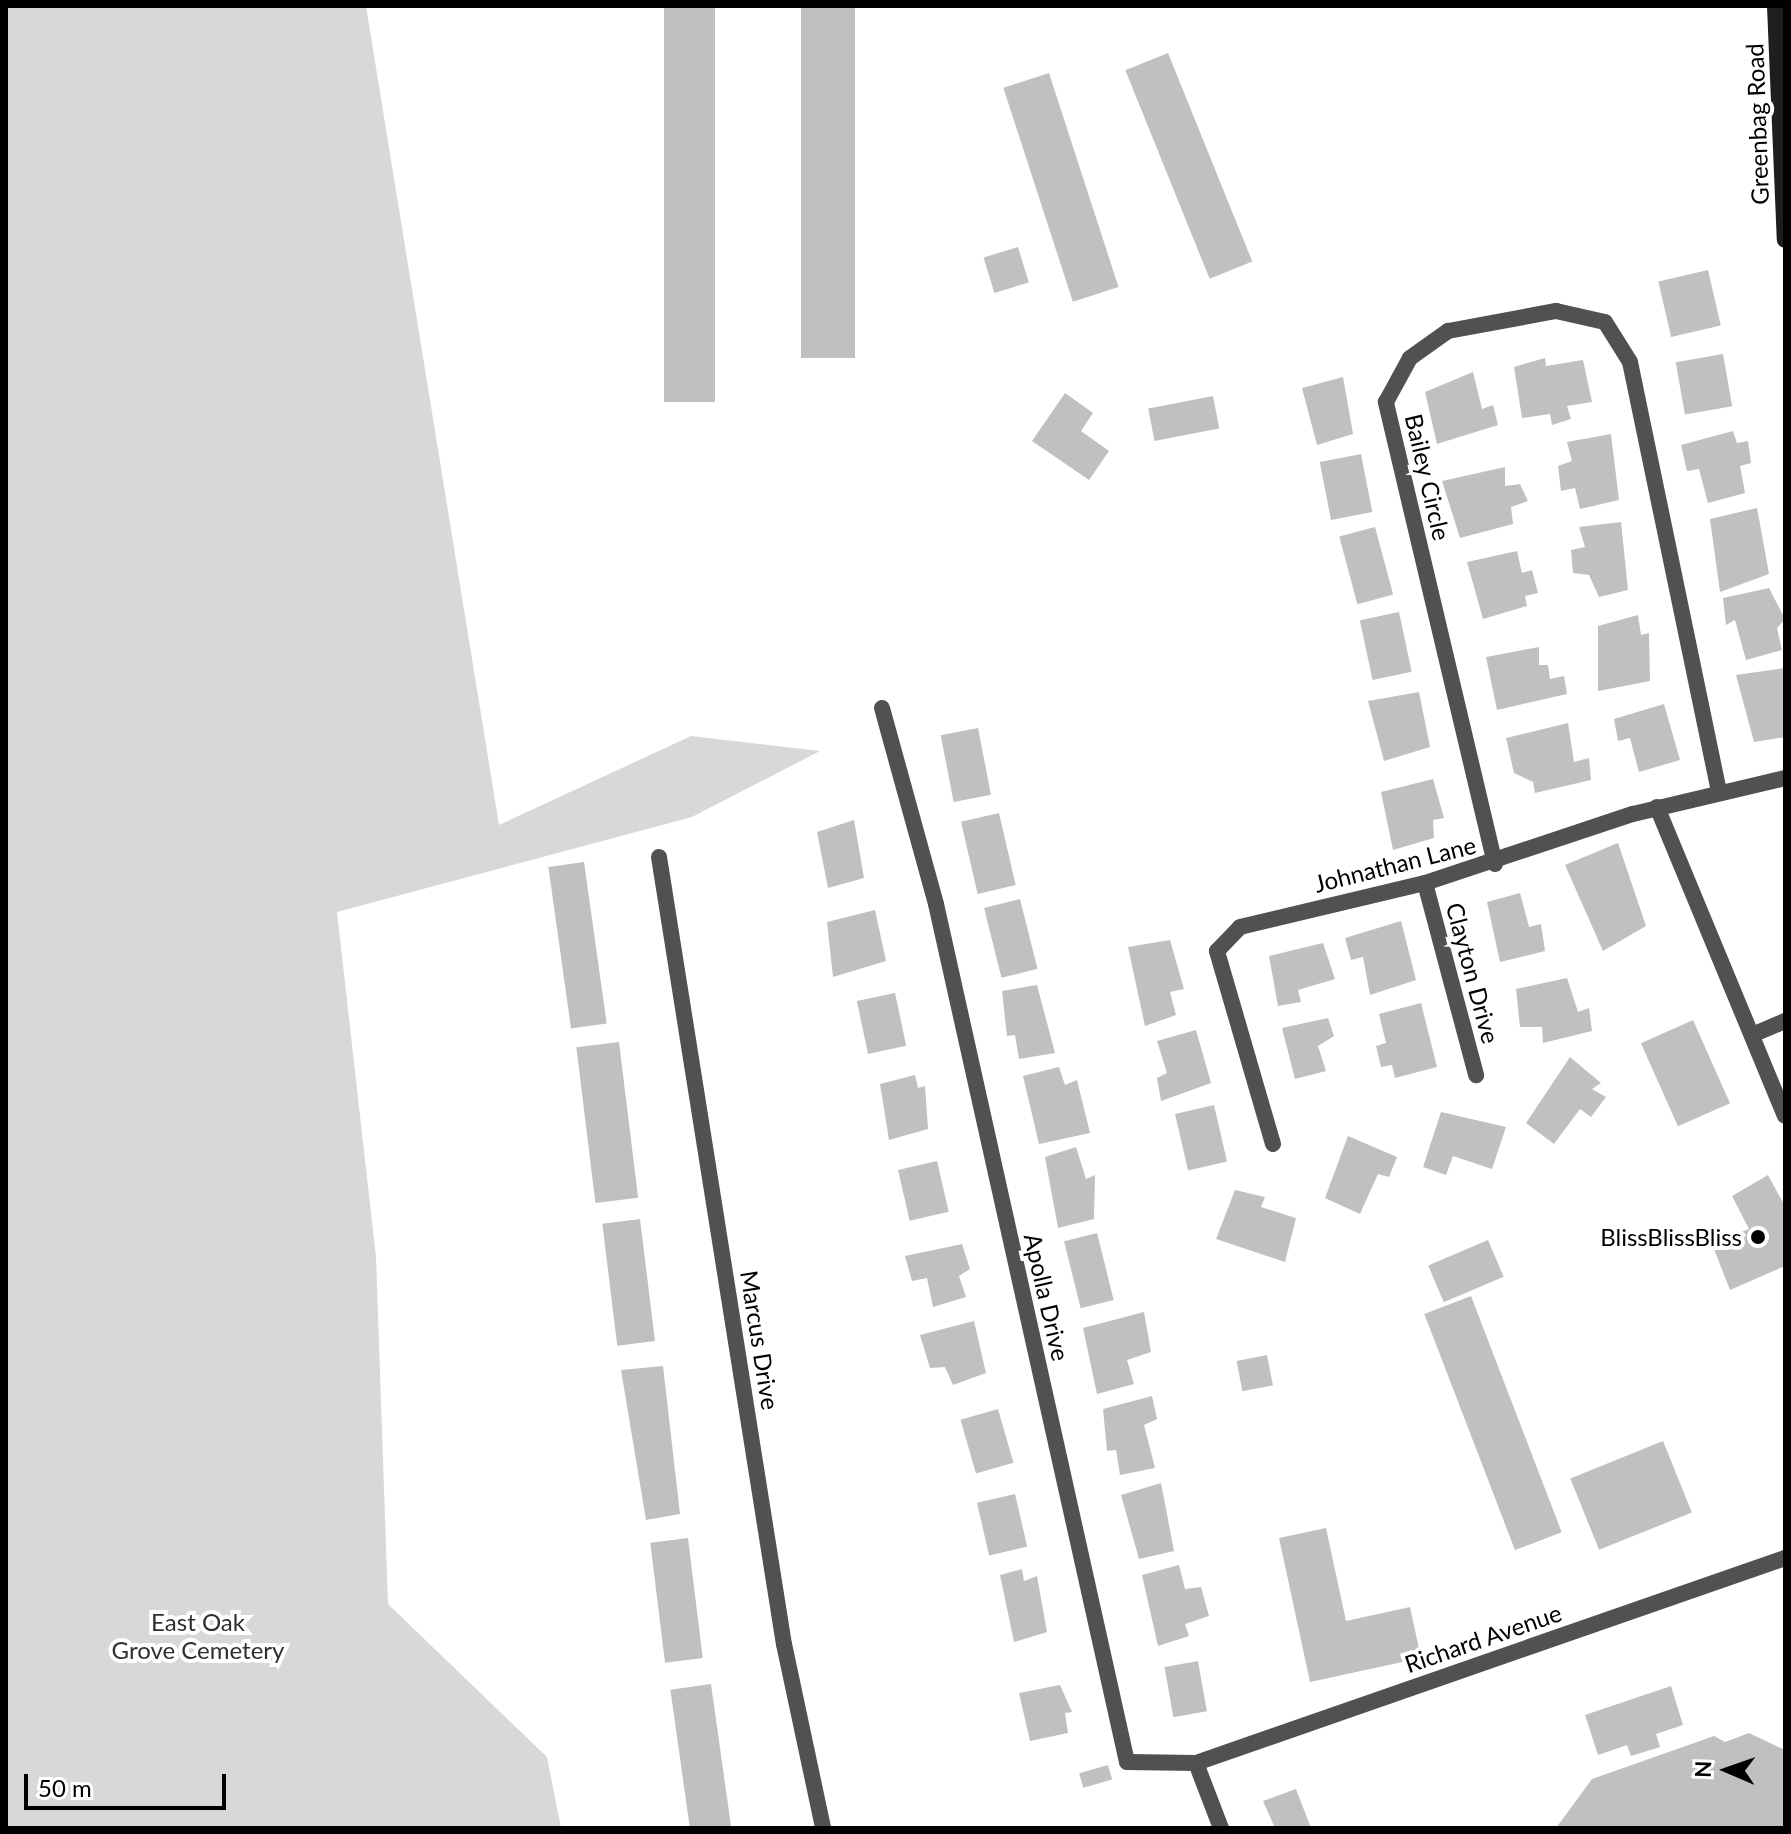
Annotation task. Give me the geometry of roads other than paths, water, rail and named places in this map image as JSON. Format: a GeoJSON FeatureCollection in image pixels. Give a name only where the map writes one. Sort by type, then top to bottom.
{"type":"FeatureCollection","features":[{"type":"Feature","properties":{"kind":"main road","name":"Greenbag Road"},"geometry":{"type":"LineString","coordinates":[[1775,6],[1783,61],[1785,240]]}},
{"type":"Feature","properties":{"kind":"street","name":"Bailey Circle"},"geometry":{"type":"LineString","coordinates":[[1495,864],[1386,402],[1410,358],[1448,331],[1556,311],[1605,322],[1630,362],[1719,790]]}},
{"type":"Feature","properties":{"kind":"street","name":"Apolla Drive"},"geometry":{"type":"LineString","coordinates":[[882,708],[936,904],[1127,1762],[1196,1763]]}},
{"type":"Feature","properties":{"kind":"street","name":"Johnathan Lane"},"geometry":{"type":"LineString","coordinates":[[1273,1144],[1217,951],[1240,927],[1495,864],[1657,807],[1719,790],[1785,778]]}},
{"type":"Feature","properties":{"kind":"street"},"geometry":{"type":"LineString","coordinates":[[1657,807],[1785,1116]]}},
{"type":"Feature","properties":{"kind":"street","name":"Marcus Drive"},"geometry":{"type":"LineString","coordinates":[[659,857],[784,1644],[823,1828]]}},
{"type":"Feature","properties":{"kind":"street","name":"Clayton Drive"},"geometry":{"type":"LineString","coordinates":[[1425,883],[1476,1075]]}},
{"type":"Feature","properties":{"kind":"street"},"geometry":{"type":"LineString","coordinates":[[1752,1035],[1785,1021]]}},
{"type":"Feature","properties":{"kind":"street","name":"Richard Avenue"},"geometry":{"type":"LineString","coordinates":[[1196,1763],[1785,1558]]}},
{"type":"Feature","properties":{"kind":"street"},"geometry":{"type":"LineString","coordinates":[[1196,1763],[1221,1828]]}},
{"type":"Feature","properties":{"kind":"place","name":"BlissBlissBliss"},"geometry":{"type":"Point","coordinates":[1758,1237]}},
{"type":"Feature","properties":{"kind":"park label","name":"East Oak Grove Cemetery"},"geometry":{"type":"Point","coordinates":[198,1636]}}]}
